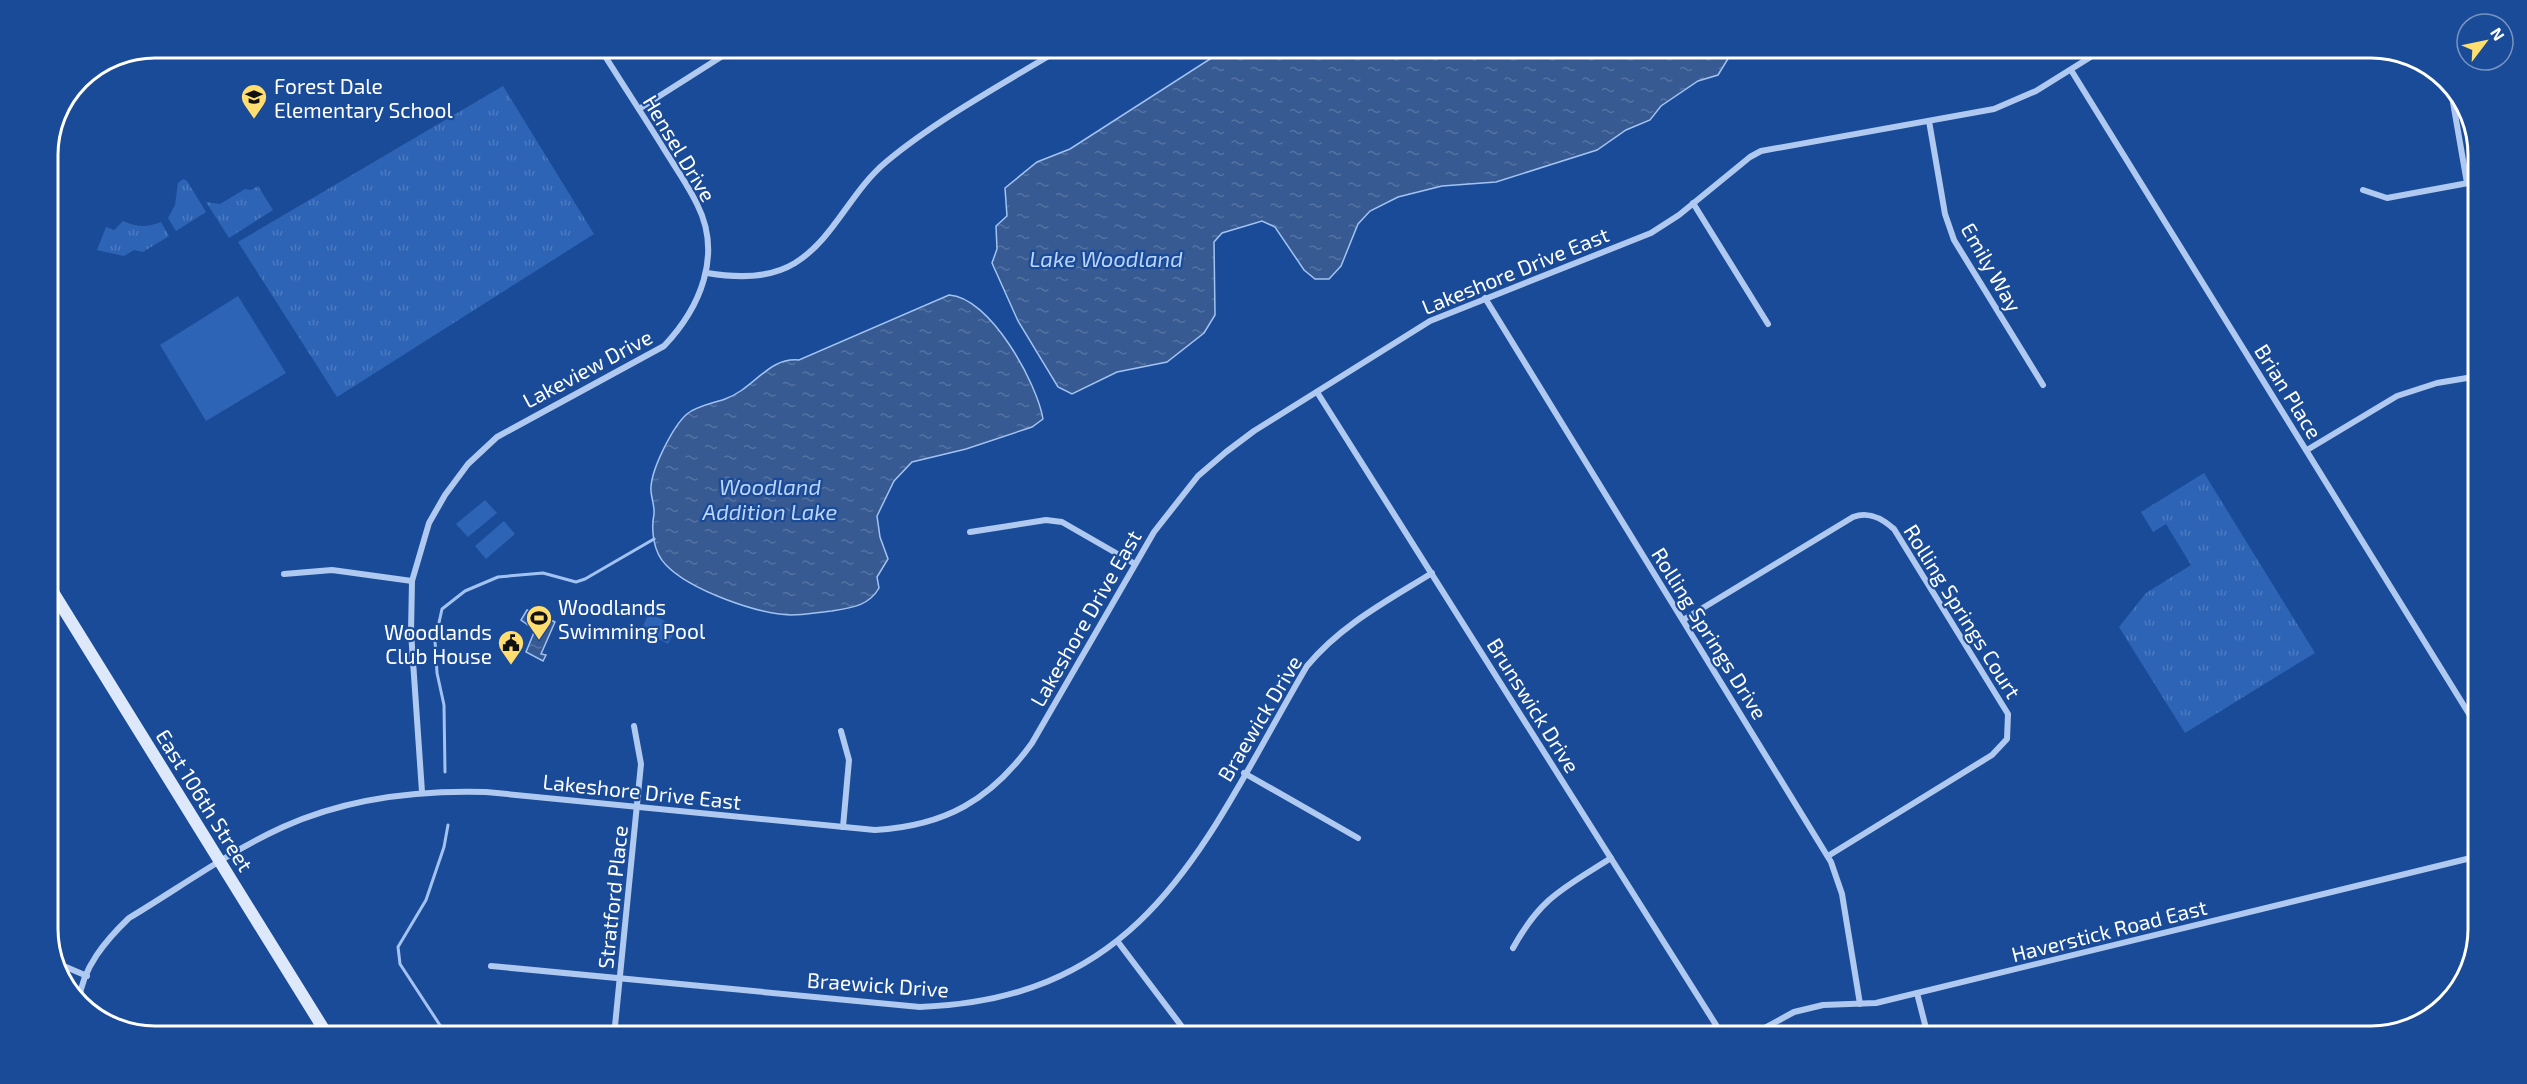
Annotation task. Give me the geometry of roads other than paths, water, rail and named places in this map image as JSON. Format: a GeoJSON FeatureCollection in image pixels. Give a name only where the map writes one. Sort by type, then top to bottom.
{"type":"FeatureCollection","features":[{"type":"Feature","properties":{"kind":"street","name":"Hensel Drive"},"geometry":{"type":"LineString","coordinates":[[606,58],[698,205],[706,240],[707,273]]}},
{"type":"Feature","properties":{"kind":"street"},"geometry":{"type":"LineString","coordinates":[[639,109],[719,58]]}},
{"type":"Feature","properties":{"kind":"street"},"geometry":{"type":"LineString","coordinates":[[707,273],[756,276],[779,271],[795,263],[817,247],[860,188],[886,162],[916,140],[1046,58]]}},
{"type":"Feature","properties":{"kind":"street","name":"Lakeshore Drive East"},"geometry":{"type":"LineString","coordinates":[[82,992],[87,976],[109,936],[129,918],[268,834],[316,814],[379,798],[422,792],[486,792],[875,830],[906,828],[935,821],[970,804],[1000,782],[1032,743],[1135,564],[1171,507],[1198,476],[1254,431],[1430,321],[1651,233],[1693,203],[1750,156],[2009,104],[2090,58]]}},
{"type":"Feature","properties":{"kind":"street","name":"Brian Place"},"geometry":{"type":"LineString","coordinates":[[2071,70],[2468,712]]}},
{"type":"Feature","properties":{"kind":"street"},"geometry":{"type":"LineString","coordinates":[[2363,190],[2387,198],[2467,183],[2453,103]]}},
{"type":"Feature","properties":{"kind":"street","name":"Emily Way"},"geometry":{"type":"LineString","coordinates":[[1929,121],[1945,214],[1954,240],[2043,385]]}},
{"type":"Feature","properties":{"kind":"street"},"geometry":{"type":"LineString","coordinates":[[1693,203],[1768,324]]}},
{"type":"Feature","properties":{"kind":"street","name":"Lakeview Drive"},"geometry":{"type":"LineString","coordinates":[[422,792],[411,632],[412,581],[429,523],[445,495],[468,464],[506,431],[664,346],[683,326],[694,309],[707,273]]}},
{"type":"Feature","properties":{"kind":"street","name":"Rolling Springs Drive"},"geometry":{"type":"LineString","coordinates":[[1485,298],[1828,856],[1842,894],[1860,1004]]}},
{"type":"Feature","properties":{"kind":"street"},"geometry":{"type":"LineString","coordinates":[[2307,450],[2397,396],[2437,383],[2468,378]]}},
{"type":"Feature","properties":{"kind":"street","name":"Brunswick Drive"},"geometry":{"type":"LineString","coordinates":[[1317,392],[1717,1026]]}},
{"type":"Feature","properties":{"kind":"street","name":"Rolling Springs Court"},"geometry":{"type":"LineString","coordinates":[[1683,620],[1842,523],[1865,514],[1879,518],[1894,529],[2008,714],[2007,739],[1992,755],[1828,856]]}},
{"type":"Feature","properties":{"kind":"street"},"geometry":{"type":"LineString","coordinates":[[970,532],[1046,520],[1062,522],[1135,564]]}},
{"type":"Feature","properties":{"kind":"street"},"geometry":{"type":"LineString","coordinates":[[284,574],[332,570],[412,581]]}},
{"type":"Feature","properties":{"kind":"street","name":"Braewick Drive"},"geometry":{"type":"LineString","coordinates":[[491,966],[920,1007],[958,1006],[1001,998],[1060,977],[1118,942],[1148,916],[1188,869],[1307,666],[1324,646],[1349,624],[1432,573]]}},
{"type":"Feature","properties":{"kind":"street","name":"East 106th Street"},"geometry":{"type":"LineString","coordinates":[[59,604],[321,1026]]}},
{"type":"Feature","properties":{"kind":"street","name":"Stratford Place"},"geometry":{"type":"LineString","coordinates":[[615,1026],[641,764],[634,726]]}},
{"type":"Feature","properties":{"kind":"street"},"geometry":{"type":"LineString","coordinates":[[842,730],[849,760],[843,827]]}},
{"type":"Feature","properties":{"kind":"street"},"geometry":{"type":"LineString","coordinates":[[1244,773],[1358,838]]}},
{"type":"Feature","properties":{"kind":"street"},"geometry":{"type":"LineString","coordinates":[[1513,948],[1539,908],[1554,894],[1611,858]]}},
{"type":"Feature","properties":{"kind":"street","name":"Haverstick Road East"},"geometry":{"type":"LineString","coordinates":[[1768,1026],[1794,1012],[1823,1005],[1860,1004],[1917,993],[2468,859]]}},
{"type":"Feature","properties":{"kind":"street"},"geometry":{"type":"LineString","coordinates":[[1118,942],[1181,1026]]}},
{"type":"Feature","properties":{"kind":"street"},"geometry":{"type":"LineString","coordinates":[[67,967],[87,976]]}},
{"type":"Feature","properties":{"kind":"street"},"geometry":{"type":"LineString","coordinates":[[1917,993],[1925,1026]]}},
{"type":"Feature","properties":{"kind":"water","name":"Lake Woodland"},"geometry":{"type":"Polygon","coordinates":[[[1211,58],[1728,58],[1718,75],[1698,81],[1661,106],[1650,120],[1626,130],[1597,150],[1496,182],[1442,186],[1398,197],[1370,211],[1358,224],[1341,266],[1329,279],[1315,279],[1304,270],[1275,227],[1262,221],[1222,233],[1214,242],[1215,315],[1204,333],[1167,362],[1117,372],[1072,394],[1058,387],[1018,321],[992,263],[997,249],[996,226],[1007,216],[1005,188],[1037,162],[1070,149],[1211,58]]]}},
{"type":"Feature","properties":{"kind":"water","name":"Woodland Addition Lake"},"geometry":{"type":"Polygon","coordinates":[[[949,295],[965,299],[980,310],[1009,344],[1032,385],[1043,419],[1032,427],[966,449],[912,462],[894,481],[877,516],[880,537],[888,559],[877,577],[879,588],[870,599],[859,605],[839,610],[796,615],[777,614],[707,592],[666,565],[658,554],[654,541],[652,479],[664,448],[687,414],[735,394],[778,363],[799,360],[949,295]]]}},
{"type":"Feature","properties":{"kind":"water","name":"Woodlands Swimming Pool"},"geometry":{"type":"Polygon","coordinates":[[[527,610],[555,622],[541,654],[546,655],[543,661],[526,652],[535,630],[521,620],[527,610]]]}},
{"type":"Feature","properties":{"kind":"waterway"},"geometry":{"type":"LineString","coordinates":[[445,772],[444,705],[437,673],[435,641],[442,609],[465,591],[498,577],[543,573],[576,582],[654,539]]}},
{"type":"Feature","properties":{"kind":"waterway"},"geometry":{"type":"LineString","coordinates":[[440,1026],[400,964],[398,947],[426,900],[444,847],[448,825]]}},
{"type":"Feature","properties":{"kind":"place","name":"Forest Dale Elementary School"},"geometry":{"type":"Point","coordinates":[254,120]}},
{"type":"Feature","properties":{"kind":"place","name":"Woodlands Swimming Pool"},"geometry":{"type":"Point","coordinates":[539,641]}},
{"type":"Feature","properties":{"kind":"place","name":"Woodlands Club House"},"geometry":{"type":"Point","coordinates":[511,666]}}]}
